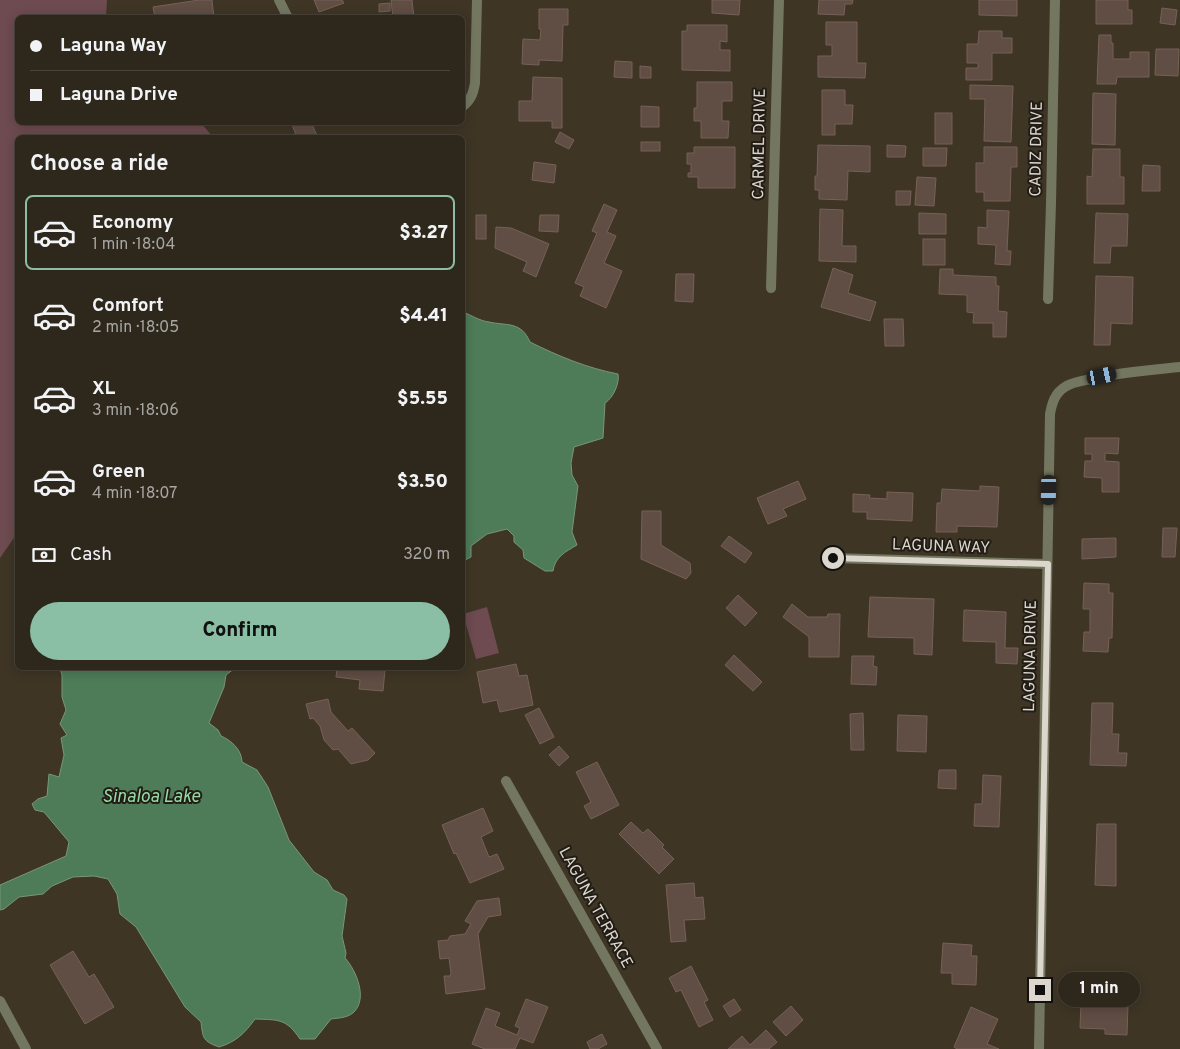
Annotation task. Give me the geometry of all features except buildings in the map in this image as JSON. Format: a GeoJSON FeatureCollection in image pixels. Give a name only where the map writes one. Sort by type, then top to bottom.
{"type":"FeatureCollection","features":[{"type":"Feature","properties":{"kind":"street"},"geometry":{"type":"LineString","coordinates":[[279,0],[286,15]]}},
{"type":"Feature","properties":{"kind":"street"},"geometry":{"type":"LineString","coordinates":[[465,104],[474,94],[476,83],[477,0]]}},
{"type":"Feature","properties":{"kind":"street","name":"CARMEL DRIVE"},"geometry":{"type":"LineString","coordinates":[[771,288],[778,0]]}},
{"type":"Feature","properties":{"kind":"street","name":"CADIZ DRIVE"},"geometry":{"type":"LineString","coordinates":[[1048,299],[1055,0]]}},
{"type":"Feature","properties":{"kind":"street","name":"LAGUNA DRIVE"},"geometry":{"type":"LineString","coordinates":[[1039,1049],[1050,414],[1052,403],[1057,394],[1074,382],[1116,373],[1180,367]]}},
{"type":"Feature","properties":{"kind":"street","name":"LAGUNA WAY"},"geometry":{"type":"LineString","coordinates":[[833,558],[1048,564]]}},
{"type":"Feature","properties":{"kind":"street","name":"LAGUNA TERRACE"},"geometry":{"type":"LineString","coordinates":[[506,781],[657,1049]]}},
{"type":"Feature","properties":{"kind":"street"},"geometry":{"type":"LineString","coordinates":[[0,1001],[26,1049]]}},
{"type":"Feature","properties":{"kind":"shaded area"},"geometry":{"type":"Polygon","coordinates":[[[0,0],[107,0],[106,15],[15,15],[15,125],[203,125],[211,135],[15,135],[15,536],[0,558],[0,0]]]}},
{"type":"Feature","properties":{"kind":"shaded area"},"geometry":{"type":"Polygon","coordinates":[[[487,607],[499,653],[476,659],[465,621],[465,613],[487,607]]]}},
{"type":"Feature","properties":{"kind":"water"},"geometry":{"type":"Polygon","coordinates":[[[465,313],[486,321],[518,327],[530,342],[584,365],[618,374],[615,390],[611,398],[605,403],[603,438],[574,447],[571,463],[572,475],[578,486],[572,532],[577,545],[558,558],[553,571],[545,571],[524,558],[523,550],[514,542],[514,536],[507,529],[487,534],[471,546],[471,557],[465,560],[465,313]]]}},
{"type":"Feature","properties":{"kind":"water","name":"Sinaloa Lake"},"geometry":{"type":"Polygon","coordinates":[[[61,670],[232,670],[226,675],[224,687],[209,723],[218,730],[221,736],[235,746],[240,753],[242,762],[257,770],[268,787],[289,840],[314,872],[327,880],[333,890],[344,895],[347,899],[342,936],[346,953],[345,958],[353,970],[360,992],[358,1006],[352,1014],[346,1017],[331,1019],[315,1039],[300,1039],[290,1027],[281,1021],[255,1019],[240,1036],[219,1047],[205,1039],[201,1022],[185,1007],[136,927],[120,914],[117,894],[108,879],[94,876],[73,877],[52,886],[43,894],[19,897],[0,910],[0,885],[66,856],[69,842],[44,812],[35,810],[32,804],[38,799],[47,796],[49,774],[59,777],[64,755],[61,738],[67,735],[60,724],[66,710],[62,697],[61,670]]]}},
{"type":"Feature","properties":{"kind":"route"},"geometry":{"type":"LineString","coordinates":[[833,558],[1048,564],[1040,990]]}}]}
